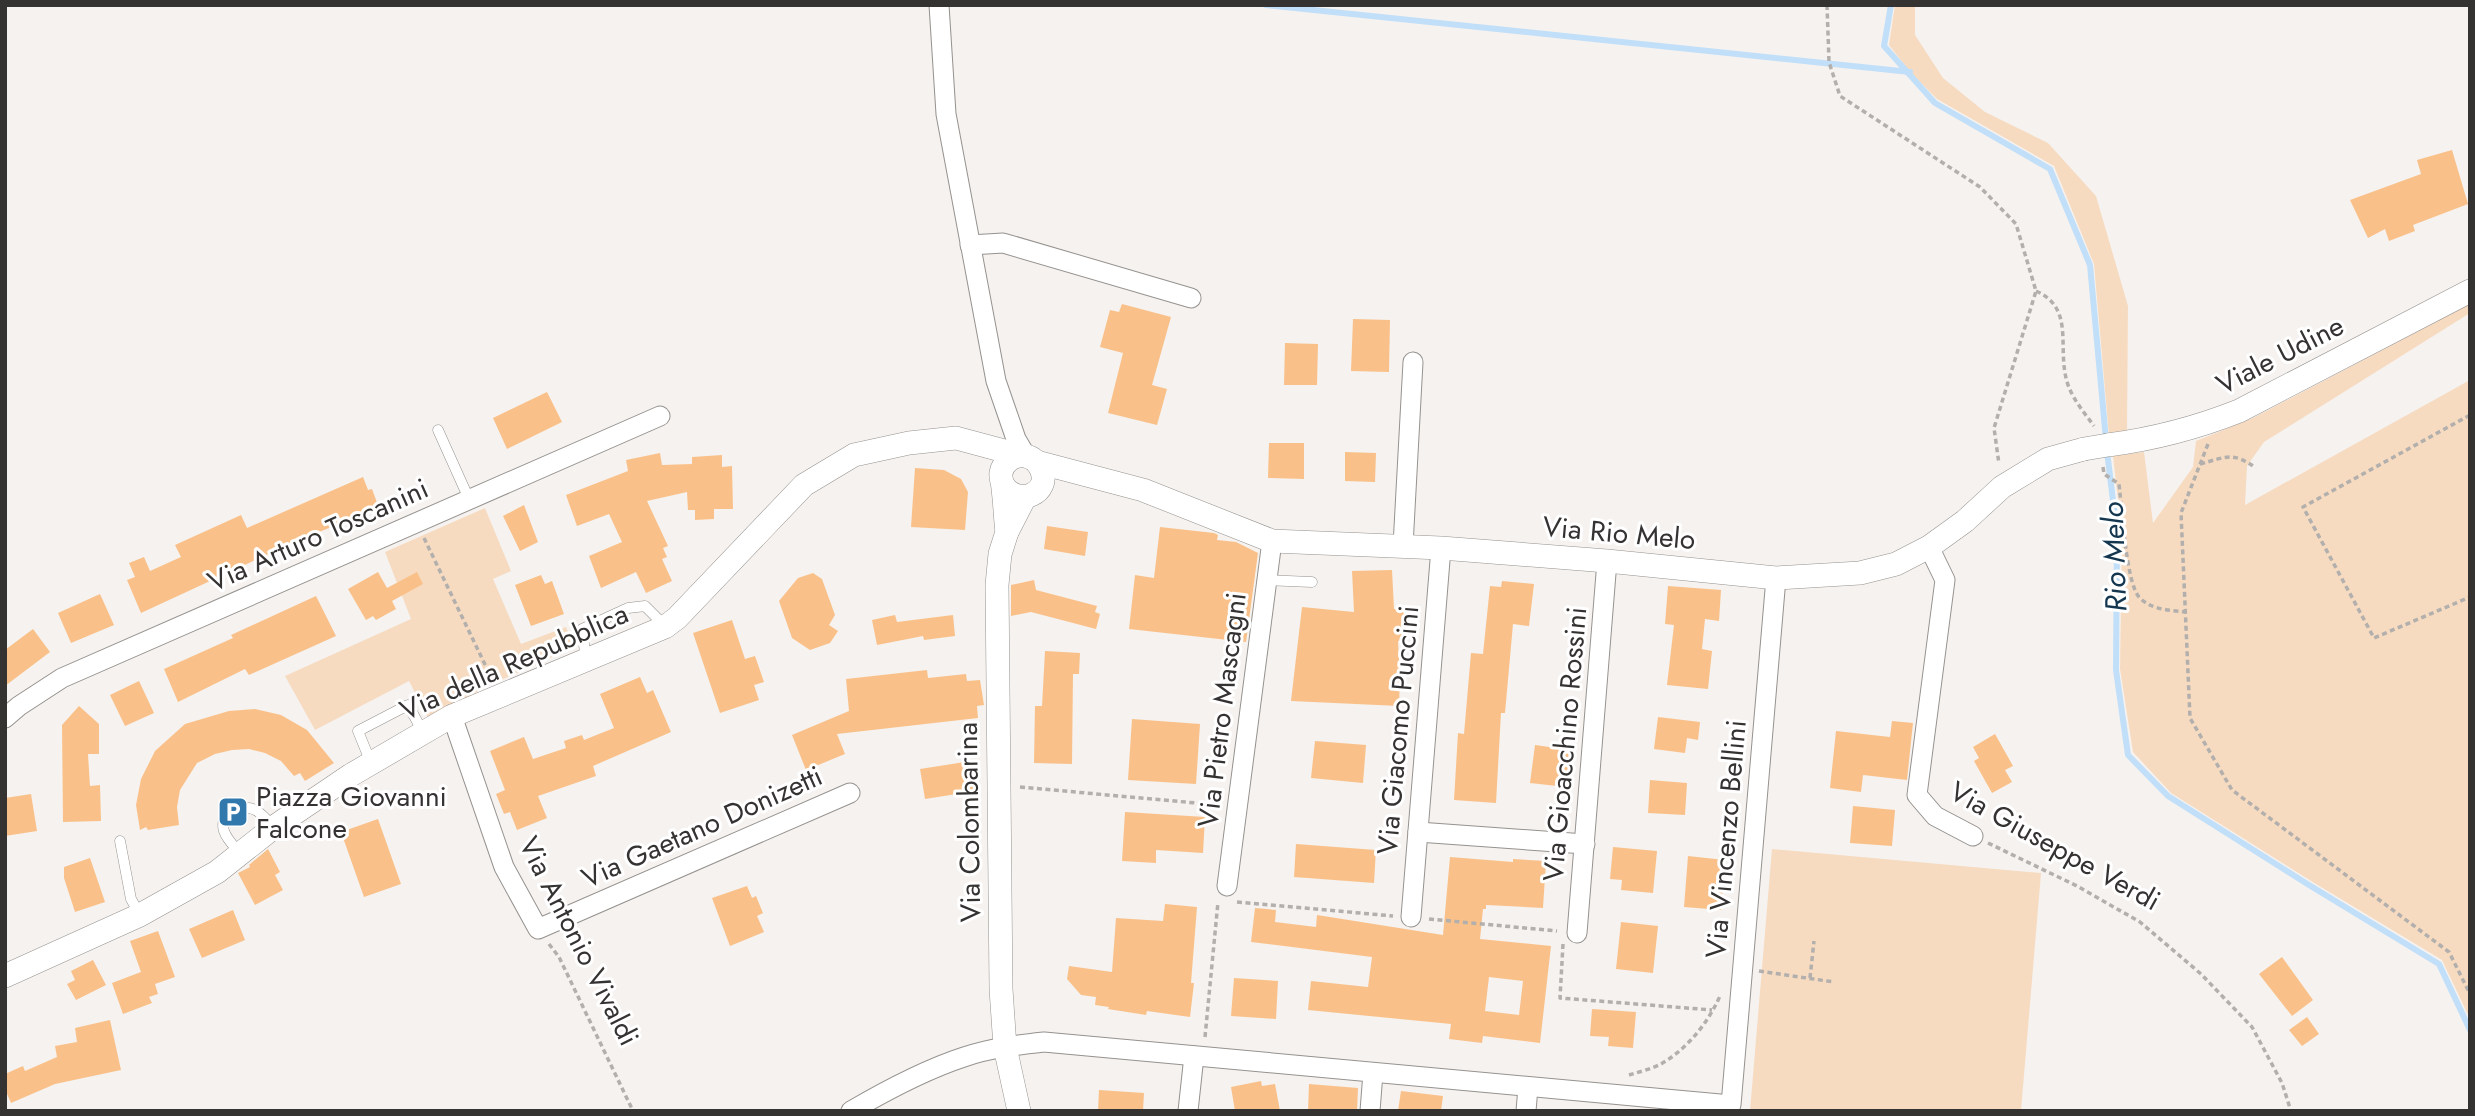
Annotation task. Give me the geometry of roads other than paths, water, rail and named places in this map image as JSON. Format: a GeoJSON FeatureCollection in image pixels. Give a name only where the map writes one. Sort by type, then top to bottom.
{"type":"FeatureCollection","features":[{"type":"Feature","properties":{"kind":"street"},"geometry":{"type":"LineString","coordinates":[[939,5],[946,114],[996,381],[1016,439],[1027,458],[1043,474],[1043,480],[1031,495],[1012,495],[956,438]]}},
{"type":"Feature","properties":{"kind":"street"},"geometry":{"type":"LineString","coordinates":[[970,245],[1003,243],[1191,298]]}},
{"type":"Feature","properties":{"kind":"street","name":"Viale Udine"},"geometry":{"type":"LineString","coordinates":[[2098,446],[2138,441],[2218,420],[2470,291]]}},
{"type":"Feature","properties":{"kind":"street"},"geometry":{"type":"LineString","coordinates":[[1402,546],[1413,362]]}},
{"type":"Feature","properties":{"kind":"street","name":"Via Arturo Toscanini"},"geometry":{"type":"LineString","coordinates":[[5,718],[62,678],[660,416]]}},
{"type":"Feature","properties":{"kind":"street","name":"Via della Repubblica"},"geometry":{"type":"LineString","coordinates":[[5,976],[140,915],[217,872],[274,827],[371,763],[452,716],[665,627],[677,618],[804,485],[854,455],[909,443],[956,438],[1027,458]]}},
{"type":"Feature","properties":{"kind":"street","name":"Via Rio Melo"},"geometry":{"type":"LineString","coordinates":[[1027,458],[1143,490],[1272,541],[1441,548],[1776,578],[1860,573],[1896,564],[1929,547],[1965,521],[2002,487],[2048,459],[2098,446]]}},
{"type":"Feature","properties":{"kind":"street"},"geometry":{"type":"LineString","coordinates":[[1002,482],[1001,472],[1007,461],[1027,458]]}},
{"type":"Feature","properties":{"kind":"street","name":"Via Rio Melo"},"geometry":{"type":"LineString","coordinates":[[1031,495],[1098,478]]}},
{"type":"Feature","properties":{"kind":"street","name":"Via Colombarina"},"geometry":{"type":"LineString","coordinates":[[1002,482],[1007,532]]}},
{"type":"Feature","properties":{"kind":"street","name":"Via Colombarina"},"geometry":{"type":"LineString","coordinates":[[1019,1111],[1005,1047],[1001,989],[997,585],[1000,554],[1007,532],[1031,495]]}},
{"type":"Feature","properties":{"kind":"street","name":"Via Pietro Mascagni"},"geometry":{"type":"LineString","coordinates":[[1227,886],[1272,541]]}},
{"type":"Feature","properties":{"kind":"street","name":"Via Giuseppe Verdi"},"geometry":{"type":"LineString","coordinates":[[1929,547],[1945,580],[1917,795],[1935,816],[1973,836]]}},
{"type":"Feature","properties":{"kind":"street","name":"Via Giacomo Puccini"},"geometry":{"type":"LineString","coordinates":[[1411,917],[1441,548]]}},
{"type":"Feature","properties":{"kind":"street","name":"Via Gioacchino Rossini"},"geometry":{"type":"LineString","coordinates":[[1571,932],[1585,844],[1608,561]]}},
{"type":"Feature","properties":{"kind":"street","name":"Via Vincenzo Bellini"},"geometry":{"type":"LineString","coordinates":[[850,1111],[901,1082],[965,1056],[1044,1042],[1730,1108],[1776,578]]}},
{"type":"Feature","properties":{"kind":"street","name":"Via Antonio Vivaldi"},"geometry":{"type":"LineString","coordinates":[[452,716],[504,867],[538,929]]}},
{"type":"Feature","properties":{"kind":"street","name":"Via Gaetano Donizetti"},"geometry":{"type":"LineString","coordinates":[[538,929],[850,793]]}},
{"type":"Feature","properties":{"kind":"street"},"geometry":{"type":"LineString","coordinates":[[1418,832],[1585,844]]}},
{"type":"Feature","properties":{"kind":"street"},"geometry":{"type":"LineString","coordinates":[[1188,1111],[1198,1056]]}},
{"type":"Feature","properties":{"kind":"street"},"geometry":{"type":"LineString","coordinates":[[1370,1111],[1373,1073]]}},
{"type":"Feature","properties":{"kind":"street"},"geometry":{"type":"LineString","coordinates":[[1526,1111],[1528,1087]]}},
{"type":"Feature","properties":{"kind":"lane"},"geometry":{"type":"LineString","coordinates":[[438,430],[469,499]]}},
{"type":"Feature","properties":{"kind":"lane"},"geometry":{"type":"LineString","coordinates":[[1267,580],[1312,582]]}},
{"type":"Feature","properties":{"kind":"lane"},"geometry":{"type":"LineString","coordinates":[[586,662],[582,629],[628,608],[645,606],[665,627]]}},
{"type":"Feature","properties":{"kind":"lane"},"geometry":{"type":"LineString","coordinates":[[371,763],[358,732],[408,705],[424,733]]}},
{"type":"Feature","properties":{"kind":"lane"},"geometry":{"type":"LineString","coordinates":[[240,853],[224,832],[225,818],[233,811],[248,807],[257,811],[274,827]]}},
{"type":"Feature","properties":{"kind":"lane"},"geometry":{"type":"LineString","coordinates":[[120,841],[131,899],[140,915]]}},
{"type":"Feature","properties":{"kind":"waterway"},"geometry":{"type":"LineString","coordinates":[[1266,5],[1910,72]]}},
{"type":"Feature","properties":{"kind":"waterway","name":"Rio Melo"},"geometry":{"type":"LineString","coordinates":[[1891,5],[1884,46],[1935,103],[2050,169],[2090,265],[2106,440]]}},
{"type":"Feature","properties":{"kind":"waterway","name":"Rio Melo"},"geometry":{"type":"LineString","coordinates":[[2107,451],[2117,534],[2116,670],[2128,755],[2168,796],[2439,964],[2470,1030]]}},
{"type":"Feature","properties":{"kind":"place","name":"Piazza Giovanni Falcone"},"geometry":{"type":"Point","coordinates":[233,812]}}]}
